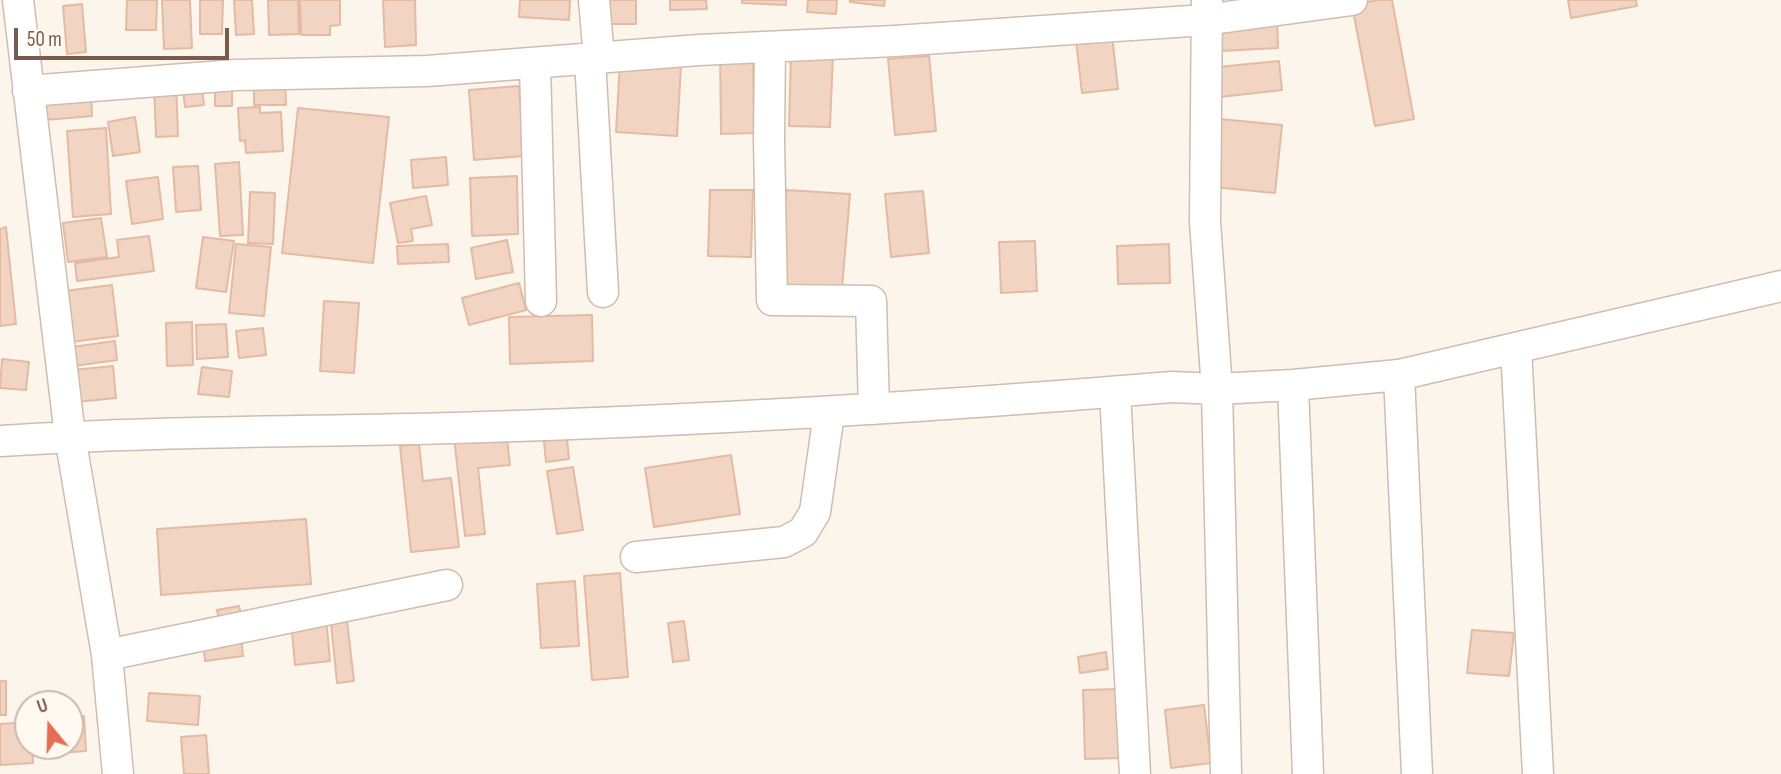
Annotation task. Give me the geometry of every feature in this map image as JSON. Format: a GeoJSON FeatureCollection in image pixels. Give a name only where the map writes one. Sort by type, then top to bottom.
{"type":"FeatureCollection","features":[{"type":"Feature","properties":{"kind":"street"},"geometry":{"type":"LineString","coordinates":[[18,0],[70,436],[107,654],[118,774]]}},
{"type":"Feature","properties":{"kind":"street"},"geometry":{"type":"LineString","coordinates":[[594,0],[603,292]]}},
{"type":"Feature","properties":{"kind":"street"},"geometry":{"type":"LineString","coordinates":[[28,91],[236,75],[426,71],[594,58],[895,41],[1206,10],[1352,0]]}},
{"type":"Feature","properties":{"kind":"street"},"geometry":{"type":"LineString","coordinates":[[1206,10],[1205,222],[1217,389],[1226,774]]}},
{"type":"Feature","properties":{"kind":"street"},"geometry":{"type":"LineString","coordinates":[[770,47],[772,300],[871,301],[874,409]]}},
{"type":"Feature","properties":{"kind":"street"},"geometry":{"type":"LineString","coordinates":[[535,64],[541,301]]}},
{"type":"Feature","properties":{"kind":"street"},"geometry":{"type":"LineString","coordinates":[[0,441],[70,436],[454,428],[829,413],[1172,387],[1217,389],[1293,385],[1399,375],[1781,286]]}},
{"type":"Feature","properties":{"kind":"street"},"geometry":{"type":"LineString","coordinates":[[1516,348],[1538,774]]}},
{"type":"Feature","properties":{"kind":"street"},"geometry":{"type":"LineString","coordinates":[[1399,375],[1417,774]]}},
{"type":"Feature","properties":{"kind":"street"},"geometry":{"type":"LineString","coordinates":[[1293,385],[1308,774]]}},
{"type":"Feature","properties":{"kind":"street"},"geometry":{"type":"LineString","coordinates":[[1115,392],[1135,774]]}},
{"type":"Feature","properties":{"kind":"street"},"geometry":{"type":"LineString","coordinates":[[636,557],[784,541],[803,533],[815,512],[829,413]]}},
{"type":"Feature","properties":{"kind":"street"},"geometry":{"type":"LineString","coordinates":[[107,654],[447,585]]}},
{"type":"Feature","properties":{"kind":"building"},"geometry":{"type":"Polygon","coordinates":[[[127,0],[157,0],[156,30],[126,30],[127,0]]]}},
{"type":"Feature","properties":{"kind":"building"},"geometry":{"type":"Polygon","coordinates":[[[162,0],[190,0],[192,48],[164,49],[162,0]]]}},
{"type":"Feature","properties":{"kind":"building"},"geometry":{"type":"Polygon","coordinates":[[[200,0],[223,0],[222,34],[200,34],[200,0]]]}},
{"type":"Feature","properties":{"kind":"building"},"geometry":{"type":"Polygon","coordinates":[[[234,0],[252,0],[254,34],[236,35],[234,0]]]}},
{"type":"Feature","properties":{"kind":"building"},"geometry":{"type":"Polygon","coordinates":[[[268,0],[298,0],[299,34],[269,35],[268,0]]]}},
{"type":"Feature","properties":{"kind":"building"},"geometry":{"type":"Polygon","coordinates":[[[300,0],[340,0],[340,25],[330,26],[330,35],[301,35],[300,0]]]}},
{"type":"Feature","properties":{"kind":"building"},"geometry":{"type":"Polygon","coordinates":[[[383,0],[415,0],[416,45],[385,47],[383,0]]]}},
{"type":"Feature","properties":{"kind":"building"},"geometry":{"type":"Polygon","coordinates":[[[520,0],[570,0],[569,20],[519,17],[520,0]]]}},
{"type":"Feature","properties":{"kind":"building"},"geometry":{"type":"Polygon","coordinates":[[[605,0],[636,0],[636,24],[605,24],[605,0]]]}},
{"type":"Feature","properties":{"kind":"building"},"geometry":{"type":"Polygon","coordinates":[[[670,0],[706,0],[707,9],[670,10],[670,0]]]}},
{"type":"Feature","properties":{"kind":"building"},"geometry":{"type":"Polygon","coordinates":[[[742,0],[786,0],[786,5],[742,3],[742,0]]]}},
{"type":"Feature","properties":{"kind":"building"},"geometry":{"type":"Polygon","coordinates":[[[808,0],[837,0],[836,14],[807,12],[808,0]]]}},
{"type":"Feature","properties":{"kind":"building"},"geometry":{"type":"Polygon","coordinates":[[[850,0],[885,0],[884,6],[850,0]]]}},
{"type":"Feature","properties":{"kind":"building"},"geometry":{"type":"Polygon","coordinates":[[[1392,0],[1414,119],[1375,126],[1352,5],[1392,0]]]}},
{"type":"Feature","properties":{"kind":"building"},"geometry":{"type":"Polygon","coordinates":[[[1568,0],[1636,0],[1637,6],[1571,18],[1568,0]]]}},
{"type":"Feature","properties":{"kind":"building"},"geometry":{"type":"Polygon","coordinates":[[[82,4],[86,52],[67,54],[63,6],[82,4]]]}},
{"type":"Feature","properties":{"kind":"building"},"geometry":{"type":"Polygon","coordinates":[[[1277,20],[1278,48],[1221,51],[1220,22],[1277,20]]]}},
{"type":"Feature","properties":{"kind":"building"},"geometry":{"type":"Polygon","coordinates":[[[1112,35],[1118,89],[1082,93],[1076,40],[1112,35]]]}},
{"type":"Feature","properties":{"kind":"building"},"geometry":{"type":"Polygon","coordinates":[[[753,49],[754,133],[721,134],[720,50],[753,49]]]}},
{"type":"Feature","properties":{"kind":"building"},"geometry":{"type":"Polygon","coordinates":[[[791,54],[833,55],[830,127],[789,126],[791,54]]]}},
{"type":"Feature","properties":{"kind":"building"},"geometry":{"type":"Polygon","coordinates":[[[929,56],[936,131],[895,135],[888,59],[929,56]]]}},
{"type":"Feature","properties":{"kind":"building"},"geometry":{"type":"Polygon","coordinates":[[[1279,61],[1282,90],[1220,97],[1218,67],[1279,61]]]}},
{"type":"Feature","properties":{"kind":"building"},"geometry":{"type":"Polygon","coordinates":[[[620,62],[681,65],[677,136],[616,132],[620,62]]]}},
{"type":"Feature","properties":{"kind":"building"},"geometry":{"type":"Polygon","coordinates":[[[254,77],[285,77],[286,105],[254,105],[254,77]]]}},
{"type":"Feature","properties":{"kind":"building"},"geometry":{"type":"Polygon","coordinates":[[[201,80],[204,105],[185,107],[182,82],[201,80]]]}},
{"type":"Feature","properties":{"kind":"building"},"geometry":{"type":"Polygon","coordinates":[[[215,80],[232,80],[232,106],[215,106],[215,80]]]}},
{"type":"Feature","properties":{"kind":"building"},"geometry":{"type":"Polygon","coordinates":[[[176,84],[178,136],[156,137],[154,85],[176,84]]]}},
{"type":"Feature","properties":{"kind":"building"},"geometry":{"type":"Polygon","coordinates":[[[519,86],[524,156],[474,160],[469,90],[519,86]]]}},
{"type":"Feature","properties":{"kind":"building"},"geometry":{"type":"Polygon","coordinates":[[[91,88],[92,116],[45,120],[43,91],[91,88]]]}},
{"type":"Feature","properties":{"kind":"building"},"geometry":{"type":"Polygon","coordinates":[[[260,107],[260,113],[281,112],[283,151],[246,153],[245,140],[240,141],[238,108],[260,107]]]}},
{"type":"Feature","properties":{"kind":"building"},"geometry":{"type":"Polygon","coordinates":[[[298,108],[389,117],[373,263],[282,253],[298,108]]]}},
{"type":"Feature","properties":{"kind":"building"},"geometry":{"type":"Polygon","coordinates":[[[135,117],[140,152],[113,156],[108,122],[135,117]]]}},
{"type":"Feature","properties":{"kind":"building"},"geometry":{"type":"Polygon","coordinates":[[[1220,119],[1282,125],[1275,193],[1213,187],[1220,119]]]}},
{"type":"Feature","properties":{"kind":"building"},"geometry":{"type":"Polygon","coordinates":[[[106,128],[111,214],[73,217],[67,131],[106,128]]]}},
{"type":"Feature","properties":{"kind":"building"},"geometry":{"type":"Polygon","coordinates":[[[446,157],[448,185],[413,188],[411,160],[446,157]]]}},
{"type":"Feature","properties":{"kind":"building"},"geometry":{"type":"Polygon","coordinates":[[[239,162],[243,235],[220,236],[215,164],[239,162]]]}},
{"type":"Feature","properties":{"kind":"building"},"geometry":{"type":"Polygon","coordinates":[[[198,166],[201,210],[176,212],[173,167],[198,166]]]}},
{"type":"Feature","properties":{"kind":"building"},"geometry":{"type":"Polygon","coordinates":[[[517,176],[518,234],[472,236],[470,178],[517,176]]]}},
{"type":"Feature","properties":{"kind":"building"},"geometry":{"type":"Polygon","coordinates":[[[158,177],[163,219],[132,224],[126,181],[158,177]]]}},
{"type":"Feature","properties":{"kind":"building"},"geometry":{"type":"Polygon","coordinates":[[[710,190],[753,190],[751,257],[708,256],[710,190]]]}},
{"type":"Feature","properties":{"kind":"building"},"geometry":{"type":"Polygon","coordinates":[[[786,190],[850,194],[841,300],[777,295],[786,190]]]}},
{"type":"Feature","properties":{"kind":"building"},"geometry":{"type":"Polygon","coordinates":[[[923,191],[929,253],[891,257],[885,194],[923,191]]]}},
{"type":"Feature","properties":{"kind":"building"},"geometry":{"type":"Polygon","coordinates":[[[250,192],[275,193],[273,244],[248,243],[250,192]]]}},
{"type":"Feature","properties":{"kind":"building"},"geometry":{"type":"Polygon","coordinates":[[[426,196],[432,225],[411,229],[413,241],[398,243],[390,203],[426,196]]]}},
{"type":"Feature","properties":{"kind":"building"},"geometry":{"type":"Polygon","coordinates":[[[101,218],[107,257],[68,262],[63,223],[101,218]]]}},
{"type":"Feature","properties":{"kind":"building"},"geometry":{"type":"Polygon","coordinates":[[[6,227],[16,324],[0,326],[0,229],[6,227]]]}},
{"type":"Feature","properties":{"kind":"building"},"geometry":{"type":"Polygon","coordinates":[[[149,236],[154,271],[77,281],[75,263],[119,257],[117,240],[149,236]]]}},
{"type":"Feature","properties":{"kind":"building"},"geometry":{"type":"Polygon","coordinates":[[[203,237],[234,241],[226,292],[196,288],[203,237]]]}},
{"type":"Feature","properties":{"kind":"building"},"geometry":{"type":"Polygon","coordinates":[[[507,240],[513,272],[476,279],[471,248],[507,240]]]}},
{"type":"Feature","properties":{"kind":"building"},"geometry":{"type":"Polygon","coordinates":[[[1035,241],[1037,291],[1001,293],[999,242],[1035,241]]]}},
{"type":"Feature","properties":{"kind":"building"},"geometry":{"type":"Polygon","coordinates":[[[236,244],[271,247],[264,316],[229,313],[236,244]]]}},
{"type":"Feature","properties":{"kind":"building"},"geometry":{"type":"Polygon","coordinates":[[[448,244],[449,262],[398,264],[397,246],[448,244]]]}},
{"type":"Feature","properties":{"kind":"building"},"geometry":{"type":"Polygon","coordinates":[[[1169,244],[1170,283],[1118,284],[1117,246],[1169,244]]]}},
{"type":"Feature","properties":{"kind":"building"},"geometry":{"type":"Polygon","coordinates":[[[519,283],[526,310],[469,325],[462,298],[519,283]]]}},
{"type":"Feature","properties":{"kind":"building"},"geometry":{"type":"Polygon","coordinates":[[[112,285],[118,336],[71,342],[64,291],[112,285]]]}},
{"type":"Feature","properties":{"kind":"building"},"geometry":{"type":"Polygon","coordinates":[[[324,301],[359,303],[354,373],[320,371],[324,301]]]}},
{"type":"Feature","properties":{"kind":"building"},"geometry":{"type":"Polygon","coordinates":[[[592,315],[593,361],[510,364],[509,317],[592,315]]]}},
{"type":"Feature","properties":{"kind":"building"},"geometry":{"type":"Polygon","coordinates":[[[192,322],[193,365],[167,366],[166,323],[192,322]]]}},
{"type":"Feature","properties":{"kind":"building"},"geometry":{"type":"Polygon","coordinates":[[[226,324],[228,357],[197,359],[196,325],[226,324]]]}},
{"type":"Feature","properties":{"kind":"building"},"geometry":{"type":"Polygon","coordinates":[[[263,328],[266,355],[239,358],[236,331],[263,328]]]}},
{"type":"Feature","properties":{"kind":"building"},"geometry":{"type":"Polygon","coordinates":[[[115,341],[117,360],[74,366],[72,347],[115,341]]]}},
{"type":"Feature","properties":{"kind":"building"},"geometry":{"type":"Polygon","coordinates":[[[2,359],[29,362],[26,390],[0,388],[2,359]]]}},
{"type":"Feature","properties":{"kind":"building"},"geometry":{"type":"Polygon","coordinates":[[[113,366],[116,398],[76,402],[73,370],[113,366]]]}},
{"type":"Feature","properties":{"kind":"building"},"geometry":{"type":"Polygon","coordinates":[[[202,367],[232,371],[229,397],[198,394],[202,367]]]}},
{"type":"Feature","properties":{"kind":"building"},"geometry":{"type":"Polygon","coordinates":[[[566,430],[569,459],[546,462],[543,432],[566,430]]]}},
{"type":"Feature","properties":{"kind":"building"},"geometry":{"type":"Polygon","coordinates":[[[506,431],[510,465],[478,468],[485,534],[465,536],[454,437],[506,431]]]}},
{"type":"Feature","properties":{"kind":"building"},"geometry":{"type":"Polygon","coordinates":[[[419,444],[423,481],[451,478],[459,547],[411,552],[400,446],[419,444]]]}},
{"type":"Feature","properties":{"kind":"building"},"geometry":{"type":"Polygon","coordinates":[[[731,455],[740,514],[654,527],[645,468],[731,455]]]}},
{"type":"Feature","properties":{"kind":"building"},"geometry":{"type":"Polygon","coordinates":[[[573,467],[583,530],[557,534],[547,471],[573,467]]]}},
{"type":"Feature","properties":{"kind":"building"},"geometry":{"type":"Polygon","coordinates":[[[306,519],[311,584],[161,595],[157,529],[306,519]]]}},
{"type":"Feature","properties":{"kind":"building"},"geometry":{"type":"Polygon","coordinates":[[[620,573],[628,677],[592,680],[584,576],[620,573]]]}},
{"type":"Feature","properties":{"kind":"building"},"geometry":{"type":"Polygon","coordinates":[[[575,581],[579,646],[541,648],[537,584],[575,581]]]}},
{"type":"Feature","properties":{"kind":"building"},"geometry":{"type":"Polygon","coordinates":[[[239,606],[242,619],[220,623],[217,610],[239,606]]]}},
{"type":"Feature","properties":{"kind":"building"},"geometry":{"type":"Polygon","coordinates":[[[346,612],[354,681],[337,683],[330,613],[346,612]]]}},
{"type":"Feature","properties":{"kind":"building"},"geometry":{"type":"Polygon","coordinates":[[[326,617],[330,661],[295,665],[291,621],[326,617]]]}},
{"type":"Feature","properties":{"kind":"building"},"geometry":{"type":"Polygon","coordinates":[[[684,621],[689,660],[673,662],[668,623],[684,621]]]}},
{"type":"Feature","properties":{"kind":"building"},"geometry":{"type":"Polygon","coordinates":[[[1472,630],[1514,633],[1509,676],[1467,673],[1472,630]]]}},
{"type":"Feature","properties":{"kind":"building"},"geometry":{"type":"Polygon","coordinates":[[[241,635],[243,656],[205,661],[203,640],[241,635]]]}},
{"type":"Feature","properties":{"kind":"building"},"geometry":{"type":"Polygon","coordinates":[[[1106,652],[1108,669],[1080,673],[1078,657],[1106,652]]]}},
{"type":"Feature","properties":{"kind":"building"},"geometry":{"type":"Polygon","coordinates":[[[0,681],[6,681],[6,715],[0,715],[0,681]]]}},
{"type":"Feature","properties":{"kind":"building"},"geometry":{"type":"Polygon","coordinates":[[[1120,689],[1121,758],[1085,759],[1083,690],[1120,689]]]}},
{"type":"Feature","properties":{"kind":"building"},"geometry":{"type":"Polygon","coordinates":[[[149,693],[200,696],[198,725],[147,721],[149,693]]]}},
{"type":"Feature","properties":{"kind":"building"},"geometry":{"type":"Polygon","coordinates":[[[1204,705],[1211,763],[1171,768],[1165,710],[1204,705]]]}},
{"type":"Feature","properties":{"kind":"building"},"geometry":{"type":"Polygon","coordinates":[[[84,716],[86,751],[84,751],[84,716]]]}},
{"type":"Feature","properties":{"kind":"building"},"geometry":{"type":"Polygon","coordinates":[[[14,723],[14,760],[33,760],[33,763],[0,765],[0,724],[14,723]]]}},
{"type":"Feature","properties":{"kind":"building"},"geometry":{"type":"Polygon","coordinates":[[[206,735],[209,774],[184,774],[181,737],[206,735]]]}}]}
